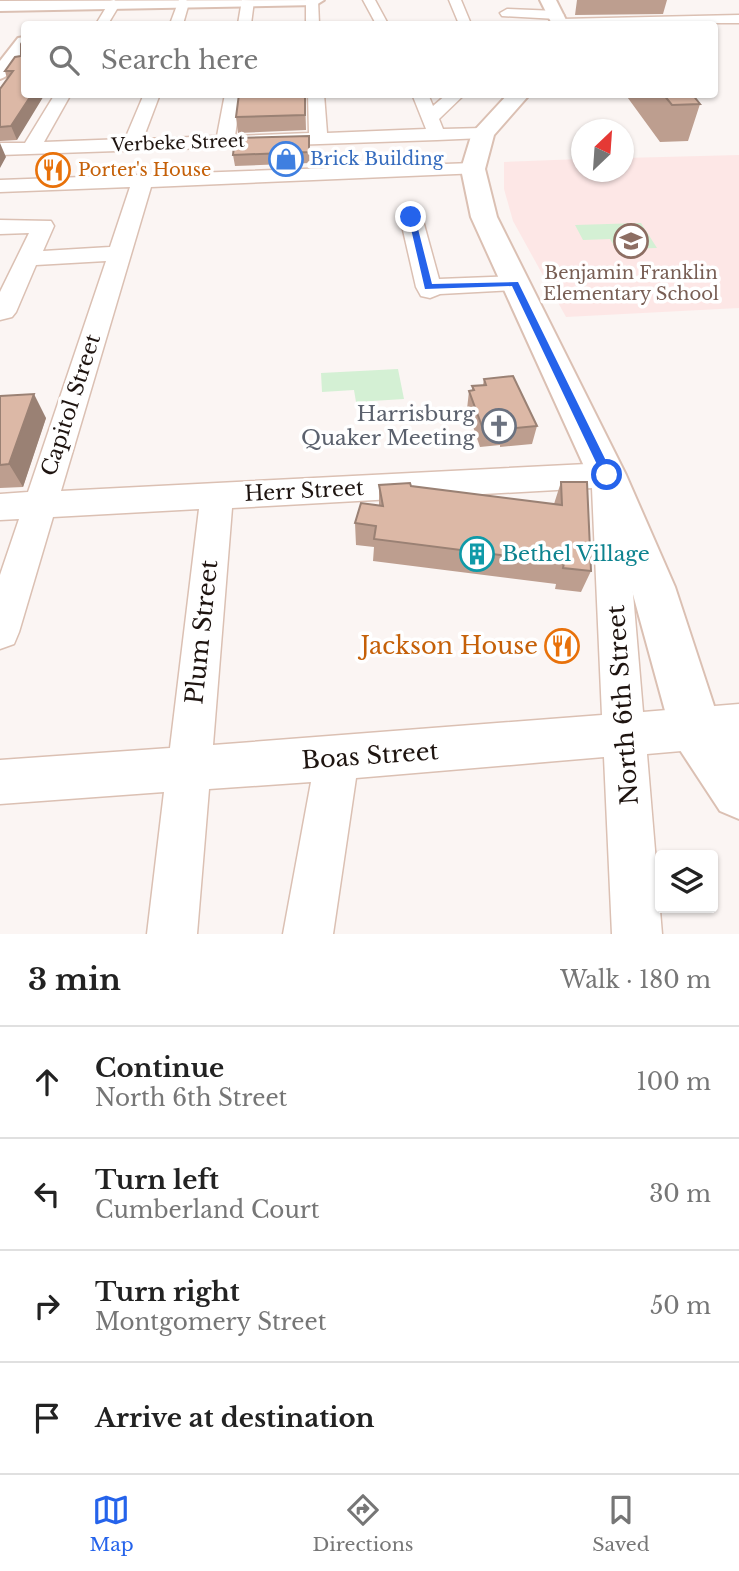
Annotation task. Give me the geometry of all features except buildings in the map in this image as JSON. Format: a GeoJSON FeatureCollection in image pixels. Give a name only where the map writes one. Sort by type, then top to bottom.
{"type":"FeatureCollection","features":[{"type":"Feature","properties":{"kind":"main road"},"geometry":{"type":"LineString","coordinates":[[0,6],[314,0]]}},
{"type":"Feature","properties":{"kind":"main road"},"geometry":{"type":"LineString","coordinates":[[548,0],[559,21]]}},
{"type":"Feature","properties":{"kind":"main road"},"geometry":{"type":"LineString","coordinates":[[40,21],[55,3]]}},
{"type":"Feature","properties":{"kind":"main road"},"geometry":{"type":"LineString","coordinates":[[8,66],[21,46]]}},
{"type":"Feature","properties":{"kind":"main road"},"geometry":{"type":"LineString","coordinates":[[482,133],[516,98]]}},
{"type":"Feature","properties":{"kind":"main road","name":"North 6th Street"},"geometry":{"type":"LineString","coordinates":[[482,133],[474,169],[484,217],[607,475],[653,587],[717,727],[739,792]]}},
{"type":"Feature","properties":{"kind":"street"},"geometry":{"type":"LineString","coordinates":[[313,21],[314,0]]}},
{"type":"Feature","properties":{"kind":"street"},"geometry":{"type":"LineString","coordinates":[[369,0],[380,21]]}},
{"type":"Feature","properties":{"kind":"street"},"geometry":{"type":"LineString","coordinates":[[455,0],[464,21]]}},
{"type":"Feature","properties":{"kind":"street"},"geometry":{"type":"LineString","coordinates":[[247,21],[259,1]]}},
{"type":"Feature","properties":{"kind":"street"},"geometry":{"type":"LineString","coordinates":[[177,21],[183,3]]}},
{"type":"Feature","properties":{"kind":"street"},"geometry":{"type":"LineString","coordinates":[[104,21],[114,4]]}},
{"type":"Feature","properties":{"kind":"street"},"geometry":{"type":"LineString","coordinates":[[507,13],[559,21],[739,19]]}},
{"type":"Feature","properties":{"kind":"street"},"geometry":{"type":"LineString","coordinates":[[31,148],[61,98]]}},
{"type":"Feature","properties":{"kind":"street"},"geometry":{"type":"LineString","coordinates":[[132,144],[150,98]]}},
{"type":"Feature","properties":{"kind":"street"},"geometry":{"type":"LineString","coordinates":[[225,141],[232,98]]}},
{"type":"Feature","properties":{"kind":"street"},"geometry":{"type":"LineString","coordinates":[[316,98],[318,138]]}},
{"type":"Feature","properties":{"kind":"street"},"geometry":{"type":"LineString","coordinates":[[422,98],[434,126]]}},
{"type":"Feature","properties":{"kind":"street"},"geometry":{"type":"LineString","coordinates":[[434,126],[454,98]]}},
{"type":"Feature","properties":{"kind":"street","name":"Verbeke Street"},"geometry":{"type":"LineString","coordinates":[[0,149],[318,138],[434,126],[482,133]]}},
{"type":"Feature","properties":{"kind":"street","name":"Verbeke Street"},"geometry":{"type":"LineString","coordinates":[[0,186],[474,169]]}},
{"type":"Feature","properties":{"kind":"street","name":"Capitol Street"},"geometry":{"type":"LineString","coordinates":[[0,632],[143,180]]}},
{"type":"Feature","properties":{"kind":"street"},"geometry":{"type":"LineString","coordinates":[[411,217],[429,289],[515,284]]}},
{"type":"Feature","properties":{"kind":"street"},"geometry":{"type":"LineString","coordinates":[[0,227],[43,226],[3,312],[0,312]]}},
{"type":"Feature","properties":{"kind":"street"},"geometry":{"type":"LineString","coordinates":[[28,259],[120,253]]}},
{"type":"Feature","properties":{"kind":"street","name":"Herr Street"},"geometry":{"type":"LineString","coordinates":[[0,507],[607,475]]}},
{"type":"Feature","properties":{"kind":"street","name":"North 6th Street"},"geometry":{"type":"LineString","coordinates":[[607,475],[637,934]]}},
{"type":"Feature","properties":{"kind":"street","name":"Plum Street"},"geometry":{"type":"LineString","coordinates":[[172,934],[217,495]]}},
{"type":"Feature","properties":{"kind":"street","name":"Boas Street"},"geometry":{"type":"LineString","coordinates":[[0,782],[717,727]]}},
{"type":"Feature","properties":{"kind":"street"},"geometry":{"type":"LineString","coordinates":[[308,934],[337,758]]}},
{"type":"Feature","properties":{"kind":"shaded area","name":"Benjamin Franklin Elementary School"},"geometry":{"type":"Polygon","coordinates":[[[739,155],[739,308],[566,317],[513,221],[504,189],[504,162],[571,159],[571,182],[634,182],[634,158],[739,155]]]}},
{"type":"Feature","properties":{"kind":"green space"},"geometry":{"type":"Polygon","coordinates":[[[641,223],[657,248],[616,249],[610,239],[583,240],[575,225],[641,223]]]}},
{"type":"Feature","properties":{"kind":"green space"},"geometry":{"type":"Polygon","coordinates":[[[398,369],[404,399],[356,402],[354,390],[322,392],[321,373],[398,369]]]}},
{"type":"Feature","properties":{"kind":"place","name":"Brick Building"},"geometry":{"type":"Point","coordinates":[286,159]}},
{"type":"Feature","properties":{"kind":"place","name":"Porter's House"},"geometry":{"type":"Point","coordinates":[53,170]}},
{"type":"Feature","properties":{"kind":"place","name":"Benjamin Franklin Elementary School"},"geometry":{"type":"Point","coordinates":[631,241]}},
{"type":"Feature","properties":{"kind":"place","name":"Harrisburg Quaker Meeting"},"geometry":{"type":"Point","coordinates":[499,426]}},
{"type":"Feature","properties":{"kind":"place","name":"Bethel Village"},"geometry":{"type":"Point","coordinates":[477,554]}},
{"type":"Feature","properties":{"kind":"place","name":"Jackson House"},"geometry":{"type":"Point","coordinates":[562,646]}},
{"type":"Feature","properties":{"kind":"route"},"geometry":{"type":"LineString","coordinates":[[411,217],[428,287],[515,284],[607,475]]}}]}
